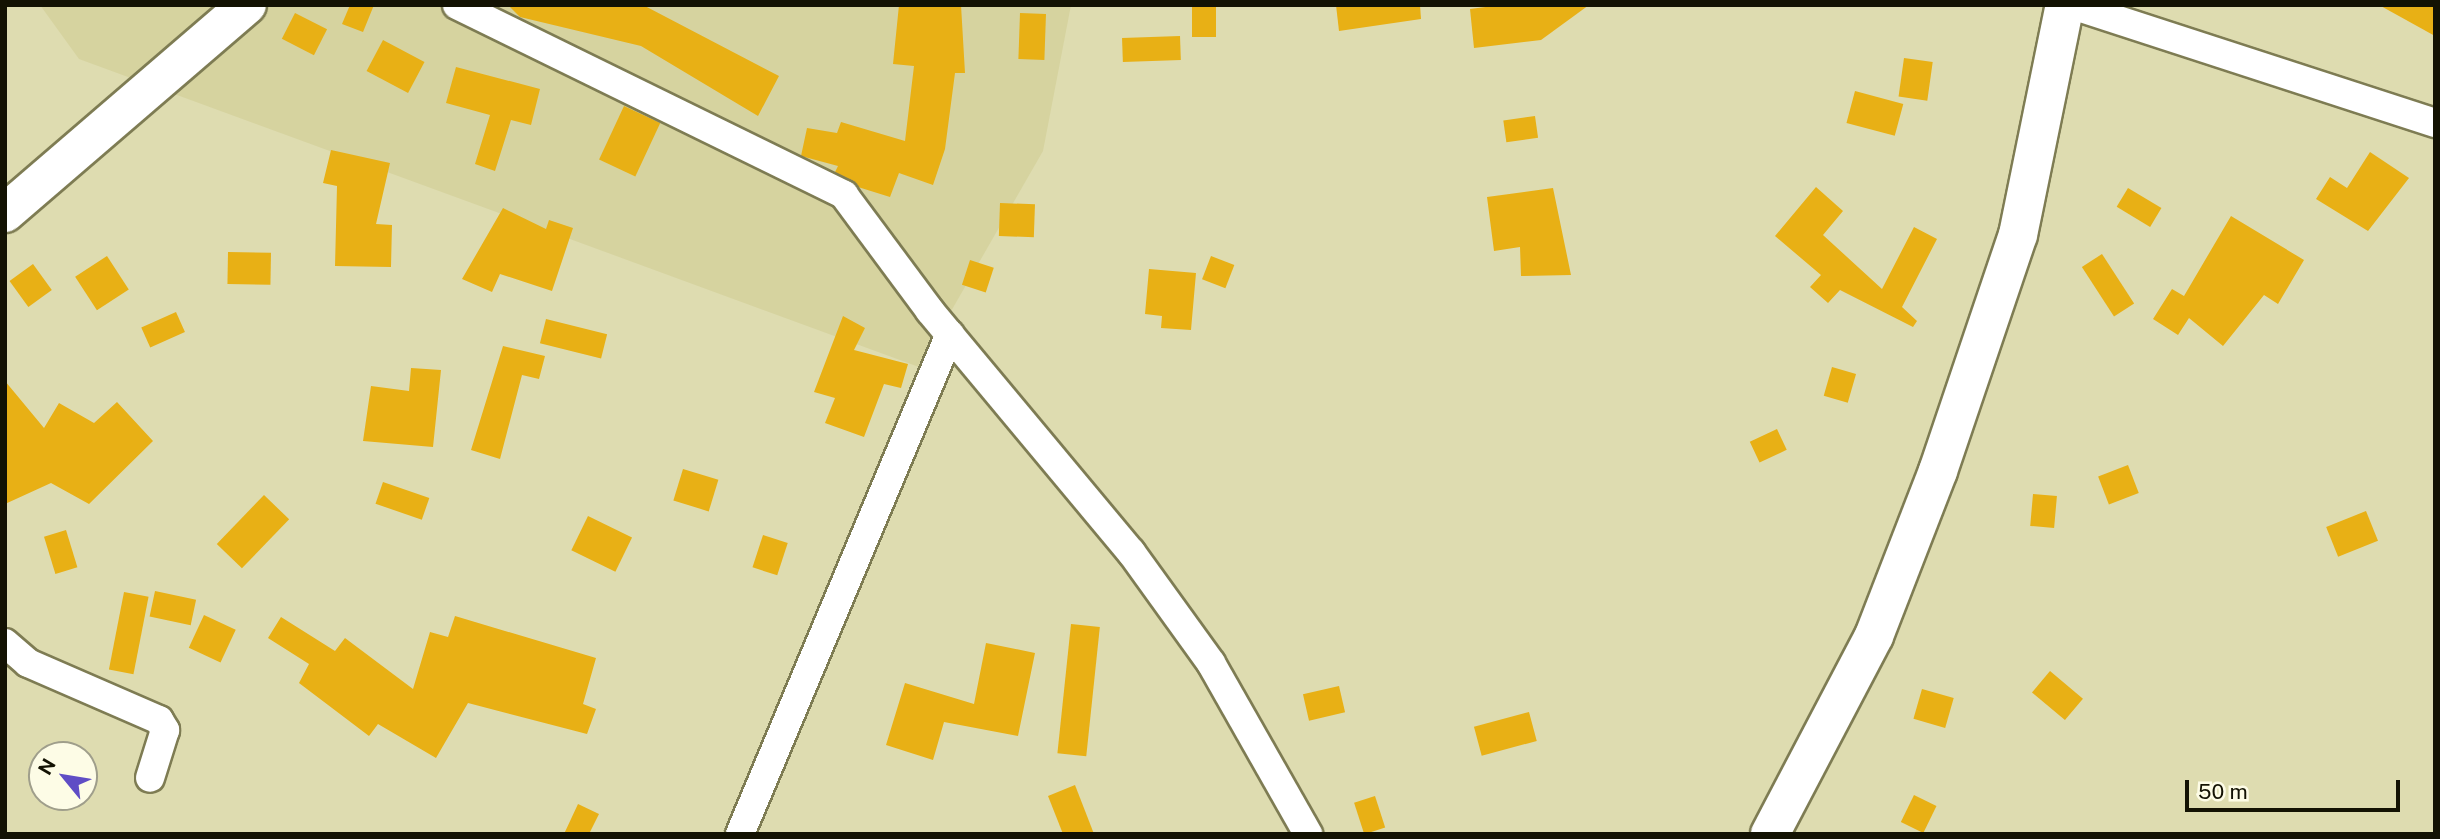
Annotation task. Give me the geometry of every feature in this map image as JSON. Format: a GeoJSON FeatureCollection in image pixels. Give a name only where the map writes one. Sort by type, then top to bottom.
{"type":"FeatureCollection","features":[{"type":"Feature","properties":{"kind":"main road"},"geometry":{"type":"LineString","coordinates":[[5,213],[247,5]]}},
{"type":"Feature","properties":{"kind":"main road"},"geometry":{"type":"LineString","coordinates":[[1770,834],[1874,636],[1938,471],[2018,235],[2065,5]]}},
{"type":"Feature","properties":{"kind":"street"},"geometry":{"type":"LineString","coordinates":[[457,5],[844,195],[950,334],[1035,430],[1203,652],[1308,834]]}},
{"type":"Feature","properties":{"kind":"street"},"geometry":{"type":"LineString","coordinates":[[2072,5],[2435,123]]}},
{"type":"Feature","properties":{"kind":"street"},"geometry":{"type":"LineString","coordinates":[[740,834],[950,334]]}},
{"type":"Feature","properties":{"kind":"street"},"geometry":{"type":"LineString","coordinates":[[5,643],[28,663],[159,720],[165,730],[150,778]]}},
{"type":"Feature","properties":{"kind":"shaded area"},"geometry":{"type":"Polygon","coordinates":[[[40,5],[1071,5],[1043,151],[919,367],[79,59],[40,5]]]}},
{"type":"Feature","properties":{"kind":"building"},"geometry":{"type":"Polygon","coordinates":[[[350,5],[374,5],[363,32],[342,24],[350,5]]]}},
{"type":"Feature","properties":{"kind":"building"},"geometry":{"type":"Polygon","coordinates":[[[508,5],[643,5],[779,76],[758,116],[641,46],[520,17],[508,5]]]}},
{"type":"Feature","properties":{"kind":"building"},"geometry":{"type":"Polygon","coordinates":[[[899,5],[961,5],[965,73],[955,73],[945,149],[933,185],[899,173],[890,197],[858,187],[835,172],[838,166],[801,156],[807,128],[837,133],[841,122],[905,141],[914,66],[893,64],[899,5]]]}},
{"type":"Feature","properties":{"kind":"building"},"geometry":{"type":"Polygon","coordinates":[[[1192,5],[1216,5],[1216,37],[1192,37],[1192,5]]]}},
{"type":"Feature","properties":{"kind":"building"},"geometry":{"type":"Polygon","coordinates":[[[1336,5],[1420,5],[1421,19],[1339,31],[1336,5]]]}},
{"type":"Feature","properties":{"kind":"building"},"geometry":{"type":"Polygon","coordinates":[[[1501,5],[1589,5],[1541,40],[1474,48],[1470,9],[1501,5]]]}},
{"type":"Feature","properties":{"kind":"building"},"geometry":{"type":"Polygon","coordinates":[[[2379,5],[2435,5],[2435,36],[2379,5]]]}},
{"type":"Feature","properties":{"kind":"building"},"geometry":{"type":"Polygon","coordinates":[[[295,13],[327,29],[314,55],[282,39],[295,13]]]}},
{"type":"Feature","properties":{"kind":"building"},"geometry":{"type":"Polygon","coordinates":[[[1020,13],[1046,14],[1044,60],[1018,59],[1020,13]]]}},
{"type":"Feature","properties":{"kind":"building"},"geometry":{"type":"Polygon","coordinates":[[[1180,36],[1181,60],[1123,62],[1122,38],[1180,36]]]}},
{"type":"Feature","properties":{"kind":"building"},"geometry":{"type":"Polygon","coordinates":[[[383,40],[424,62],[408,93],[367,71],[383,40]]]}},
{"type":"Feature","properties":{"kind":"building"},"geometry":{"type":"Polygon","coordinates":[[[1904,58],[1933,62],[1927,101],[1899,97],[1904,58]]]}},
{"type":"Feature","properties":{"kind":"building"},"geometry":{"type":"Polygon","coordinates":[[[456,67],[540,89],[531,125],[511,120],[495,171],[475,164],[490,115],[446,103],[456,67]]]}},
{"type":"Feature","properties":{"kind":"building"},"geometry":{"type":"Polygon","coordinates":[[[1855,91],[1903,104],[1895,136],[1846,123],[1855,91]]]}},
{"type":"Feature","properties":{"kind":"building"},"geometry":{"type":"Polygon","coordinates":[[[624,106],[660,123],[635,176],[599,159],[624,106]]]}},
{"type":"Feature","properties":{"kind":"building"},"geometry":{"type":"Polygon","coordinates":[[[1535,116],[1538,138],[1506,142],[1503,120],[1535,116]]]}},
{"type":"Feature","properties":{"kind":"building"},"geometry":{"type":"Polygon","coordinates":[[[331,150],[390,163],[376,224],[392,225],[391,267],[335,266],[337,186],[323,183],[331,150]]]}},
{"type":"Feature","properties":{"kind":"building"},"geometry":{"type":"Polygon","coordinates":[[[2370,152],[2409,178],[2368,231],[2316,199],[2330,177],[2347,188],[2370,152]]]}},
{"type":"Feature","properties":{"kind":"building"},"geometry":{"type":"Polygon","coordinates":[[[1816,187],[1843,211],[1823,235],[1882,289],[1914,227],[1937,239],[1902,307],[1917,321],[1913,327],[1840,290],[1828,303],[1810,287],[1821,275],[1775,236],[1816,187]]]}},
{"type":"Feature","properties":{"kind":"building"},"geometry":{"type":"Polygon","coordinates":[[[1553,188],[1571,275],[1521,276],[1520,247],[1494,251],[1487,197],[1553,188]]]}},
{"type":"Feature","properties":{"kind":"building"},"geometry":{"type":"Polygon","coordinates":[[[2128,188],[2161,208],[2150,227],[2117,207],[2128,188]]]}},
{"type":"Feature","properties":{"kind":"building"},"geometry":{"type":"Polygon","coordinates":[[[1000,203],[1035,204],[1034,237],[999,236],[1000,203]]]}},
{"type":"Feature","properties":{"kind":"building"},"geometry":{"type":"Polygon","coordinates":[[[503,208],[546,229],[549,220],[573,228],[552,291],[500,274],[492,292],[462,279],[503,208]]]}},
{"type":"Feature","properties":{"kind":"building"},"geometry":{"type":"Polygon","coordinates":[[[2231,216],[2304,260],[2278,304],[2264,295],[2223,346],[2189,318],[2178,335],[2153,319],[2172,289],[2184,296],[2231,216]]]}},
{"type":"Feature","properties":{"kind":"building"},"geometry":{"type":"Polygon","coordinates":[[[228,252],[271,253],[270,285],[227,284],[228,252]]]}},
{"type":"Feature","properties":{"kind":"building"},"geometry":{"type":"Polygon","coordinates":[[[2102,254],[2134,303],[2114,317],[2082,267],[2102,254]]]}},
{"type":"Feature","properties":{"kind":"building"},"geometry":{"type":"Polygon","coordinates":[[[107,256],[129,290],[97,310],[75,277],[107,256]]]}},
{"type":"Feature","properties":{"kind":"building"},"geometry":{"type":"Polygon","coordinates":[[[1211,256],[1234,265],[1225,288],[1202,279],[1211,256]]]}},
{"type":"Feature","properties":{"kind":"building"},"geometry":{"type":"Polygon","coordinates":[[[970,260],[994,268],[986,292],[962,285],[970,260]]]}},
{"type":"Feature","properties":{"kind":"building"},"geometry":{"type":"Polygon","coordinates":[[[33,264],[52,290],[28,307],[10,281],[33,264]]]}},
{"type":"Feature","properties":{"kind":"building"},"geometry":{"type":"Polygon","coordinates":[[[1149,269],[1196,273],[1191,330],[1161,328],[1162,316],[1145,314],[1149,269]]]}},
{"type":"Feature","properties":{"kind":"building"},"geometry":{"type":"Polygon","coordinates":[[[176,312],[185,332],[150,348],[141,327],[176,312]]]}},
{"type":"Feature","properties":{"kind":"building"},"geometry":{"type":"Polygon","coordinates":[[[843,316],[865,328],[854,350],[908,364],[901,388],[884,384],[864,437],[825,423],[835,398],[814,392],[843,316]]]}},
{"type":"Feature","properties":{"kind":"building"},"geometry":{"type":"Polygon","coordinates":[[[546,319],[607,334],[601,358],[540,343],[546,319]]]}},
{"type":"Feature","properties":{"kind":"building"},"geometry":{"type":"Polygon","coordinates":[[[503,346],[545,356],[539,379],[522,375],[500,459],[471,450],[503,346]]]}},
{"type":"Feature","properties":{"kind":"building"},"geometry":{"type":"Polygon","coordinates":[[[1832,367],[1856,374],[1848,403],[1824,396],[1832,367]]]}},
{"type":"Feature","properties":{"kind":"building"},"geometry":{"type":"Polygon","coordinates":[[[411,368],[441,370],[433,447],[363,441],[371,386],[409,391],[411,368]]]}},
{"type":"Feature","properties":{"kind":"building"},"geometry":{"type":"Polygon","coordinates":[[[5,381],[44,428],[59,403],[94,423],[117,402],[153,441],[89,504],[51,483],[5,504],[5,381]]]}},
{"type":"Feature","properties":{"kind":"building"},"geometry":{"type":"Polygon","coordinates":[[[1777,429],[1787,450],[1760,463],[1750,442],[1777,429]]]}},
{"type":"Feature","properties":{"kind":"building"},"geometry":{"type":"Polygon","coordinates":[[[2128,465],[2139,493],[2109,504],[2098,476],[2128,465]]]}},
{"type":"Feature","properties":{"kind":"building"},"geometry":{"type":"Polygon","coordinates":[[[683,469],[718,480],[709,511],[673,501],[683,469]]]}},
{"type":"Feature","properties":{"kind":"building"},"geometry":{"type":"Polygon","coordinates":[[[383,482],[429,498],[422,520],[376,504],[383,482]]]}},
{"type":"Feature","properties":{"kind":"building"},"geometry":{"type":"Polygon","coordinates":[[[2033,494],[2057,496],[2054,528],[2030,526],[2033,494]]]}},
{"type":"Feature","properties":{"kind":"building"},"geometry":{"type":"Polygon","coordinates":[[[264,495],[289,519],[242,568],[217,544],[264,495]]]}},
{"type":"Feature","properties":{"kind":"building"},"geometry":{"type":"Polygon","coordinates":[[[2366,511],[2378,541],[2338,557],[2326,527],[2366,511]]]}},
{"type":"Feature","properties":{"kind":"building"},"geometry":{"type":"Polygon","coordinates":[[[588,516],[632,537],[615,572],[571,550],[588,516]]]}},
{"type":"Feature","properties":{"kind":"building"},"geometry":{"type":"Polygon","coordinates":[[[66,530],[77,567],[55,574],[44,537],[66,530]]]}},
{"type":"Feature","properties":{"kind":"building"},"geometry":{"type":"Polygon","coordinates":[[[763,535],[788,543],[777,575],[752,567],[763,535]]]}},
{"type":"Feature","properties":{"kind":"building"},"geometry":{"type":"Polygon","coordinates":[[[155,591],[196,600],[191,625],[150,616],[155,591]]]}},
{"type":"Feature","properties":{"kind":"building"},"geometry":{"type":"Polygon","coordinates":[[[124,592],[149,597],[133,674],[109,670],[124,592]]]}},
{"type":"Feature","properties":{"kind":"building"},"geometry":{"type":"Polygon","coordinates":[[[204,615],[236,630],[221,662],[189,648],[204,615]]]}},
{"type":"Feature","properties":{"kind":"building"},"geometry":{"type":"Polygon","coordinates":[[[455,616],[596,658],[583,704],[596,709],[587,734],[468,703],[436,758],[378,724],[369,736],[299,683],[309,664],[268,638],[281,617],[335,651],[345,638],[413,689],[430,632],[448,637],[455,616]]]}},
{"type":"Feature","properties":{"kind":"building"},"geometry":{"type":"Polygon","coordinates":[[[1071,624],[1100,627],[1086,756],[1057,753],[1071,624]]]}},
{"type":"Feature","properties":{"kind":"building"},"geometry":{"type":"Polygon","coordinates":[[[986,643],[1035,653],[1018,736],[944,722],[933,760],[886,745],[905,683],[974,704],[986,643]]]}},
{"type":"Feature","properties":{"kind":"building"},"geometry":{"type":"Polygon","coordinates":[[[2050,671],[2083,699],[2065,720],[2032,692],[2050,671]]]}},
{"type":"Feature","properties":{"kind":"building"},"geometry":{"type":"Polygon","coordinates":[[[1339,686],[1345,712],[1309,721],[1303,694],[1339,686]]]}},
{"type":"Feature","properties":{"kind":"building"},"geometry":{"type":"Polygon","coordinates":[[[1922,689],[1954,698],[1945,728],[1913,719],[1922,689]]]}},
{"type":"Feature","properties":{"kind":"building"},"geometry":{"type":"Polygon","coordinates":[[[1529,712],[1537,741],[1482,756],[1474,727],[1529,712]]]}},
{"type":"Feature","properties":{"kind":"building"},"geometry":{"type":"Polygon","coordinates":[[[1075,785],[1094,834],[1063,834],[1048,796],[1075,785]]]}},
{"type":"Feature","properties":{"kind":"building"},"geometry":{"type":"Polygon","coordinates":[[[1914,795],[1936,806],[1923,833],[1901,822],[1914,795]]]}},
{"type":"Feature","properties":{"kind":"building"},"geometry":{"type":"Polygon","coordinates":[[[1375,796],[1385,827],[1364,834],[1354,803],[1375,796]]]}},
{"type":"Feature","properties":{"kind":"building"},"geometry":{"type":"Polygon","coordinates":[[[578,804],[599,814],[589,834],[564,834],[578,804]]]}}]}
